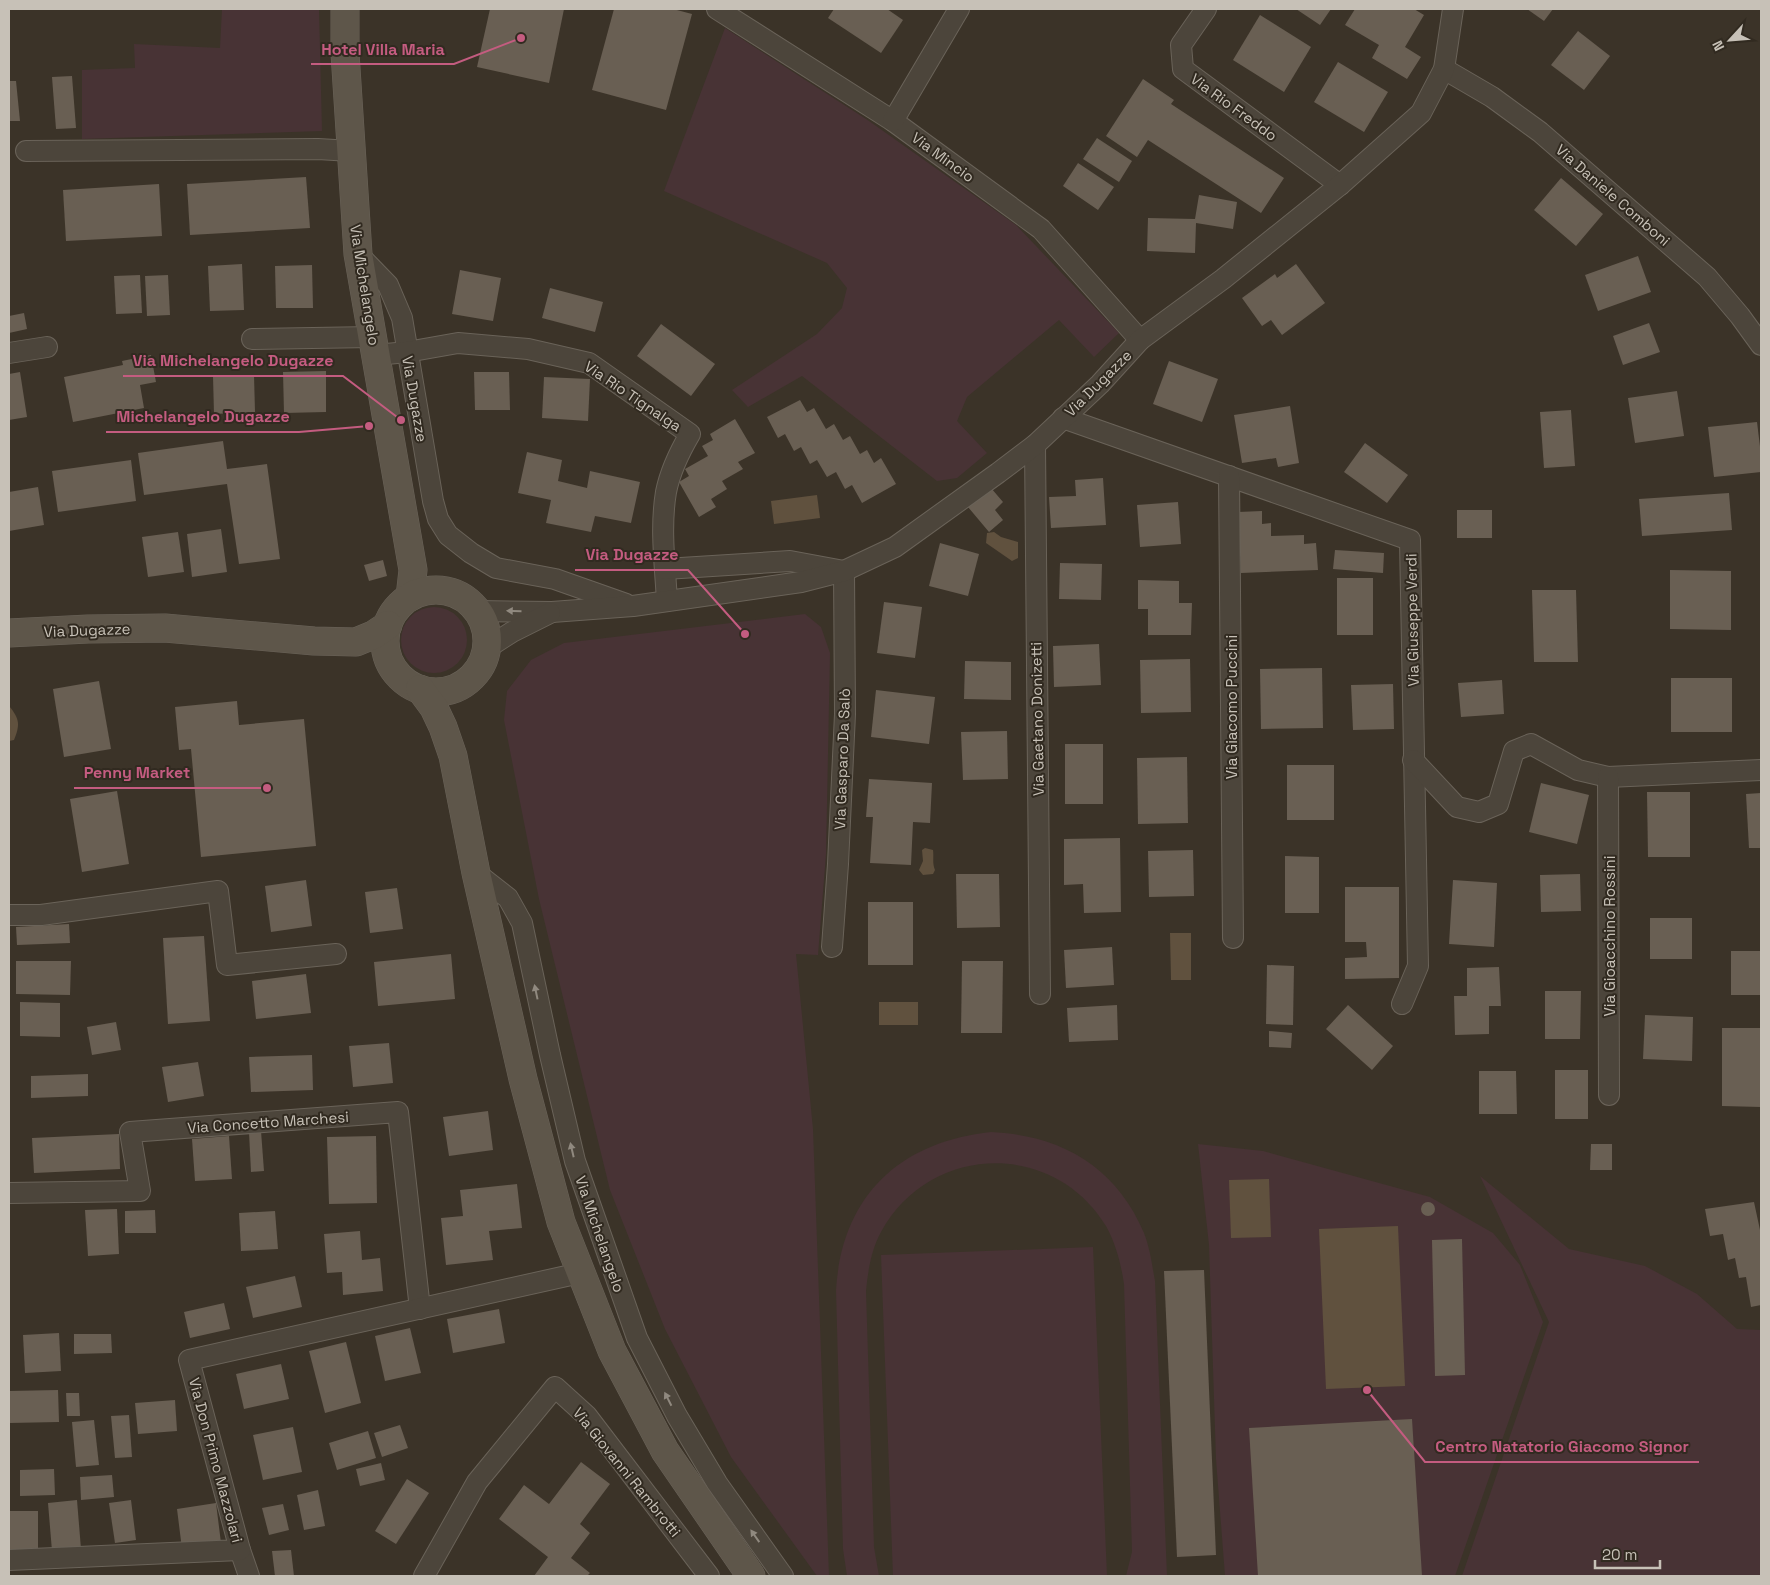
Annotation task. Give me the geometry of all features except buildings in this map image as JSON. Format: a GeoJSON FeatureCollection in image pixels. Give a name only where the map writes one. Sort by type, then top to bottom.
{"type":"FeatureCollection","features":[{"type":"Feature","properties":{"kind":"street","name":"Via Michelangelo"},"geometry":{"type":"LineString","coordinates":[[345,9],[345,53],[358,254],[413,570],[410,597]]}},
{"type":"Feature","properties":{"kind":"street","name":"Via Mincio"},"geometry":{"type":"LineString","coordinates":[[718,9],[893,121],[1041,229],[1140,340]]}},
{"type":"Feature","properties":{"kind":"street"},"geometry":{"type":"LineString","coordinates":[[893,121],[959,9]]}},
{"type":"Feature","properties":{"kind":"street","name":"Via Rio Freddo"},"geometry":{"type":"LineString","coordinates":[[1206,9],[1181,45],[1183,69],[1340,185]]}},
{"type":"Feature","properties":{"kind":"street","name":"Via Dugazze"},"geometry":{"type":"LineString","coordinates":[[477,611],[552,612],[633,606],[801,582],[844,570],[895,547],[998,474],[1034,445],[1100,384],[1140,340],[1223,279],[1340,185],[1421,113],[1444,70],[1453,9]]}},
{"type":"Feature","properties":{"kind":"street","name":"Via Daniele Comboni"},"geometry":{"type":"LineString","coordinates":[[1444,70],[1492,97],[1540,132],[1706,277],[1740,316],[1761,345]]}},
{"type":"Feature","properties":{"kind":"street"},"geometry":{"type":"LineString","coordinates":[[26,151],[318,149],[351,151]]}},
{"type":"Feature","properties":{"kind":"street","name":"Via Dugazze"},"geometry":{"type":"LineString","coordinates":[[358,254],[388,285],[402,318],[433,501],[438,519],[448,536],[496,568],[555,578],[633,606]]}},
{"type":"Feature","properties":{"kind":"street","name":"Via Rio Tignalga"},"geometry":{"type":"LineString","coordinates":[[252,339],[374,346],[407,352],[458,343],[528,349],[589,363],[690,434],[680,451],[666,491],[663,529],[667,601]]}},
{"type":"Feature","properties":{"kind":"street"},"geometry":{"type":"LineString","coordinates":[[9,353],[48,347]]}},
{"type":"Feature","properties":{"kind":"street","name":"Via Giuseppe Verdi"},"geometry":{"type":"LineString","coordinates":[[1062,418],[1410,540],[1418,966],[1402,1004]]}},
{"type":"Feature","properties":{"kind":"street","name":"Via Gaetano Donizetti"},"geometry":{"type":"LineString","coordinates":[[1034,445],[1040,994]]}},
{"type":"Feature","properties":{"kind":"street","name":"Via Giacomo Puccini"},"geometry":{"type":"LineString","coordinates":[[1229,476],[1232,938]]}},
{"type":"Feature","properties":{"kind":"street","name":"Via Michelangelo"},"geometry":{"type":"LineString","coordinates":[[406,528],[444,591]]}},
{"type":"Feature","properties":{"kind":"street"},"geometry":{"type":"LineString","coordinates":[[665,569],[790,560],[844,570]]}},
{"type":"Feature","properties":{"kind":"street","name":"Via Gasparo Da Salò"},"geometry":{"type":"LineString","coordinates":[[832,947],[845,714],[844,570]]}},
{"type":"Feature","properties":{"kind":"street"},"geometry":{"type":"LineString","coordinates":[[432,590],[444,591],[457,594],[477,611],[485,628],[486,648],[482,663],[473,676],[460,686],[447,691],[434,692],[420,689],[400,677],[387,654],[386,639],[388,625],[400,604],[421,592],[432,590]]}},
{"type":"Feature","properties":{"kind":"street","name":"Via Dugazze"},"geometry":{"type":"LineString","coordinates":[[486,648],[512,632],[552,612]]}},
{"type":"Feature","properties":{"kind":"street","name":"Via Dugazze"},"geometry":{"type":"LineString","coordinates":[[9,633],[165,628],[314,641],[356,642],[373,635],[388,625]]}},
{"type":"Feature","properties":{"kind":"street","name":"Via Dugazze"},"geometry":{"type":"LineString","coordinates":[[314,641],[393,667]]}},
{"type":"Feature","properties":{"kind":"street","name":"Via Michelangelo"},"geometry":{"type":"LineString","coordinates":[[453,756],[460,686]]}},
{"type":"Feature","properties":{"kind":"street","name":"Via Michelangelo"},"geometry":{"type":"LineString","coordinates":[[420,689],[434,708],[453,756],[476,873],[523,1079],[561,1222],[580,1273],[612,1352],[665,1451],[751,1576]]}},
{"type":"Feature","properties":{"kind":"street"},"geometry":{"type":"LineString","coordinates":[[1414,760],[1458,807],[1479,812],[1498,804],[1514,751],[1531,744],[1578,770],[1608,777],[1761,770]]}},
{"type":"Feature","properties":{"kind":"street","name":"Via Gioacchino Rossini"},"geometry":{"type":"LineString","coordinates":[[1608,777],[1609,1095]]}},
{"type":"Feature","properties":{"kind":"street","name":"Via Michelangelo"},"geometry":{"type":"LineString","coordinates":[[476,873],[508,898],[522,922],[575,1161],[637,1338],[677,1416],[717,1483],[783,1576]]}},
{"type":"Feature","properties":{"kind":"street"},"geometry":{"type":"LineString","coordinates":[[9,916],[41,915],[218,891],[227,965],[336,954]]}},
{"type":"Feature","properties":{"kind":"street","name":"Via Concetto Marchesi"},"geometry":{"type":"LineString","coordinates":[[9,1193],[140,1191],[130,1132],[398,1112],[420,1309]]}},
{"type":"Feature","properties":{"kind":"street","name":"Via Don Primo Mazzolari"},"geometry":{"type":"LineString","coordinates":[[9,1560],[240,1550],[189,1360],[580,1273]]}},
{"type":"Feature","properties":{"kind":"street","name":"Via Giovanni Rambrotti"},"geometry":{"type":"LineString","coordinates":[[424,1576],[477,1482],[554,1387],[587,1416],[709,1576]]}},
{"type":"Feature","properties":{"kind":"street"},"geometry":{"type":"LineString","coordinates":[[240,1550],[249,1576]]}},
{"type":"Feature","properties":{"kind":"shaded area"},"geometry":{"type":"Polygon","coordinates":[[[222,9],[319,9],[322,131],[82,139],[82,70],[135,68],[134,44],[220,48],[222,9]]]}},
{"type":"Feature","properties":{"kind":"shaded area"},"geometry":{"type":"Polygon","coordinates":[[[725,28],[869,121],[1016,225],[1119,333],[1094,357],[1059,320],[967,397],[957,421],[987,453],[957,478],[937,481],[802,376],[748,407],[732,390],[817,334],[842,308],[847,288],[827,263],[664,191],[725,28]]]}},
{"type":"Feature","properties":{"kind":"shaded area"},"geometry":{"type":"Polygon","coordinates":[[[817,495],[820,518],[774,524],[771,501],[817,495]]]}},
{"type":"Feature","properties":{"kind":"shaded area"},"geometry":{"type":"Polygon","coordinates":[[[994,532],[1001,537],[1018,542],[1018,558],[1012,561],[986,543],[987,533],[994,532]]]}},
{"type":"Feature","properties":{"kind":"shaded area"},"geometry":{"type":"Polygon","coordinates":[[[434,607],[446,610],[457,617],[464,628],[467,640],[464,652],[457,663],[446,670],[434,673],[422,670],[411,663],[404,652],[401,640],[404,628],[411,617],[422,610],[434,607]]]}},
{"type":"Feature","properties":{"kind":"shaded area"},"geometry":{"type":"Polygon","coordinates":[[[805,614],[821,627],[830,653],[826,854],[818,955],[796,954],[813,1129],[829,1576],[817,1576],[731,1457],[665,1329],[610,1190],[539,899],[504,720],[507,691],[531,660],[564,643],[805,614]]]}},
{"type":"Feature","properties":{"kind":"shaded area"},"geometry":{"type":"Polygon","coordinates":[[[9,706],[17,719],[18,726],[14,740],[9,741],[9,706]]]}},
{"type":"Feature","properties":{"kind":"shaded area"},"geometry":{"type":"Polygon","coordinates":[[[925,848],[933,850],[935,870],[933,874],[923,875],[919,870],[923,861],[922,850],[925,848]]]}},
{"type":"Feature","properties":{"kind":"shaded area"},"geometry":{"type":"Polygon","coordinates":[[[1170,933],[1191,933],[1191,980],[1171,980],[1170,933]]]}},
{"type":"Feature","properties":{"kind":"shaded area"},"geometry":{"type":"Polygon","coordinates":[[[879,1002],[918,1002],[918,1025],[879,1025],[879,1002]]]}},
{"type":"Feature","properties":{"kind":"shaded area"},"geometry":{"type":"Polygon","coordinates":[[[991,1132],[1016,1134],[1040,1140],[1083,1158],[1118,1189],[1144,1233],[1155,1281],[1167,1576],[1126,1576],[1132,1552],[1124,1284],[1113,1240],[1106,1226],[1083,1198],[1055,1178],[1024,1166],[992,1163],[959,1168],[929,1182],[902,1203],[881,1232],[872,1253],[866,1291],[874,1547],[879,1576],[847,1576],[843,1549],[836,1290],[841,1257],[850,1227],[863,1201],[881,1180],[903,1162],[929,1148],[958,1138],[991,1132]]]}},
{"type":"Feature","properties":{"kind":"shaded area"},"geometry":{"type":"Polygon","coordinates":[[[1198,1144],[1263,1151],[1430,1197],[1493,1233],[1520,1265],[1543,1322],[1455,1576],[1225,1576],[1216,1459],[1209,1245],[1198,1144]]]}},
{"type":"Feature","properties":{"kind":"shaded area"},"geometry":{"type":"Polygon","coordinates":[[[1480,1176],[1569,1249],[1645,1266],[1697,1294],[1737,1329],[1761,1330],[1761,1576],[1462,1576],[1549,1322],[1480,1176]]]}},
{"type":"Feature","properties":{"kind":"shaded area"},"geometry":{"type":"Polygon","coordinates":[[[1269,1179],[1271,1237],[1231,1238],[1229,1180],[1269,1179]]]}},
{"type":"Feature","properties":{"kind":"shaded area"},"geometry":{"type":"Polygon","coordinates":[[[1398,1226],[1405,1386],[1326,1389],[1319,1229],[1398,1226]]]}},
{"type":"Feature","properties":{"kind":"shaded area"},"geometry":{"type":"Polygon","coordinates":[[[1093,1247],[1107,1576],[893,1576],[881,1255],[1093,1247]]]}},
{"type":"Feature","properties":{"kind":"place","name":"Hotel Villa Maria"},"geometry":{"type":"Point","coordinates":[521,38]}},
{"type":"Feature","properties":{"kind":"place","name":"Via Michelangelo Dugazze"},"geometry":{"type":"Point","coordinates":[401,420]}},
{"type":"Feature","properties":{"kind":"place","name":"Michelangelo Dugazze"},"geometry":{"type":"Point","coordinates":[369,426]}},
{"type":"Feature","properties":{"kind":"place","name":"Via Dugazze"},"geometry":{"type":"Point","coordinates":[745,634]}},
{"type":"Feature","properties":{"kind":"place","name":"Penny Market"},"geometry":{"type":"Point","coordinates":[267,788]}},
{"type":"Feature","properties":{"kind":"place","name":"Centro Natatorio Giacomo Signor"},"geometry":{"type":"Point","coordinates":[1367,1390]}}]}
